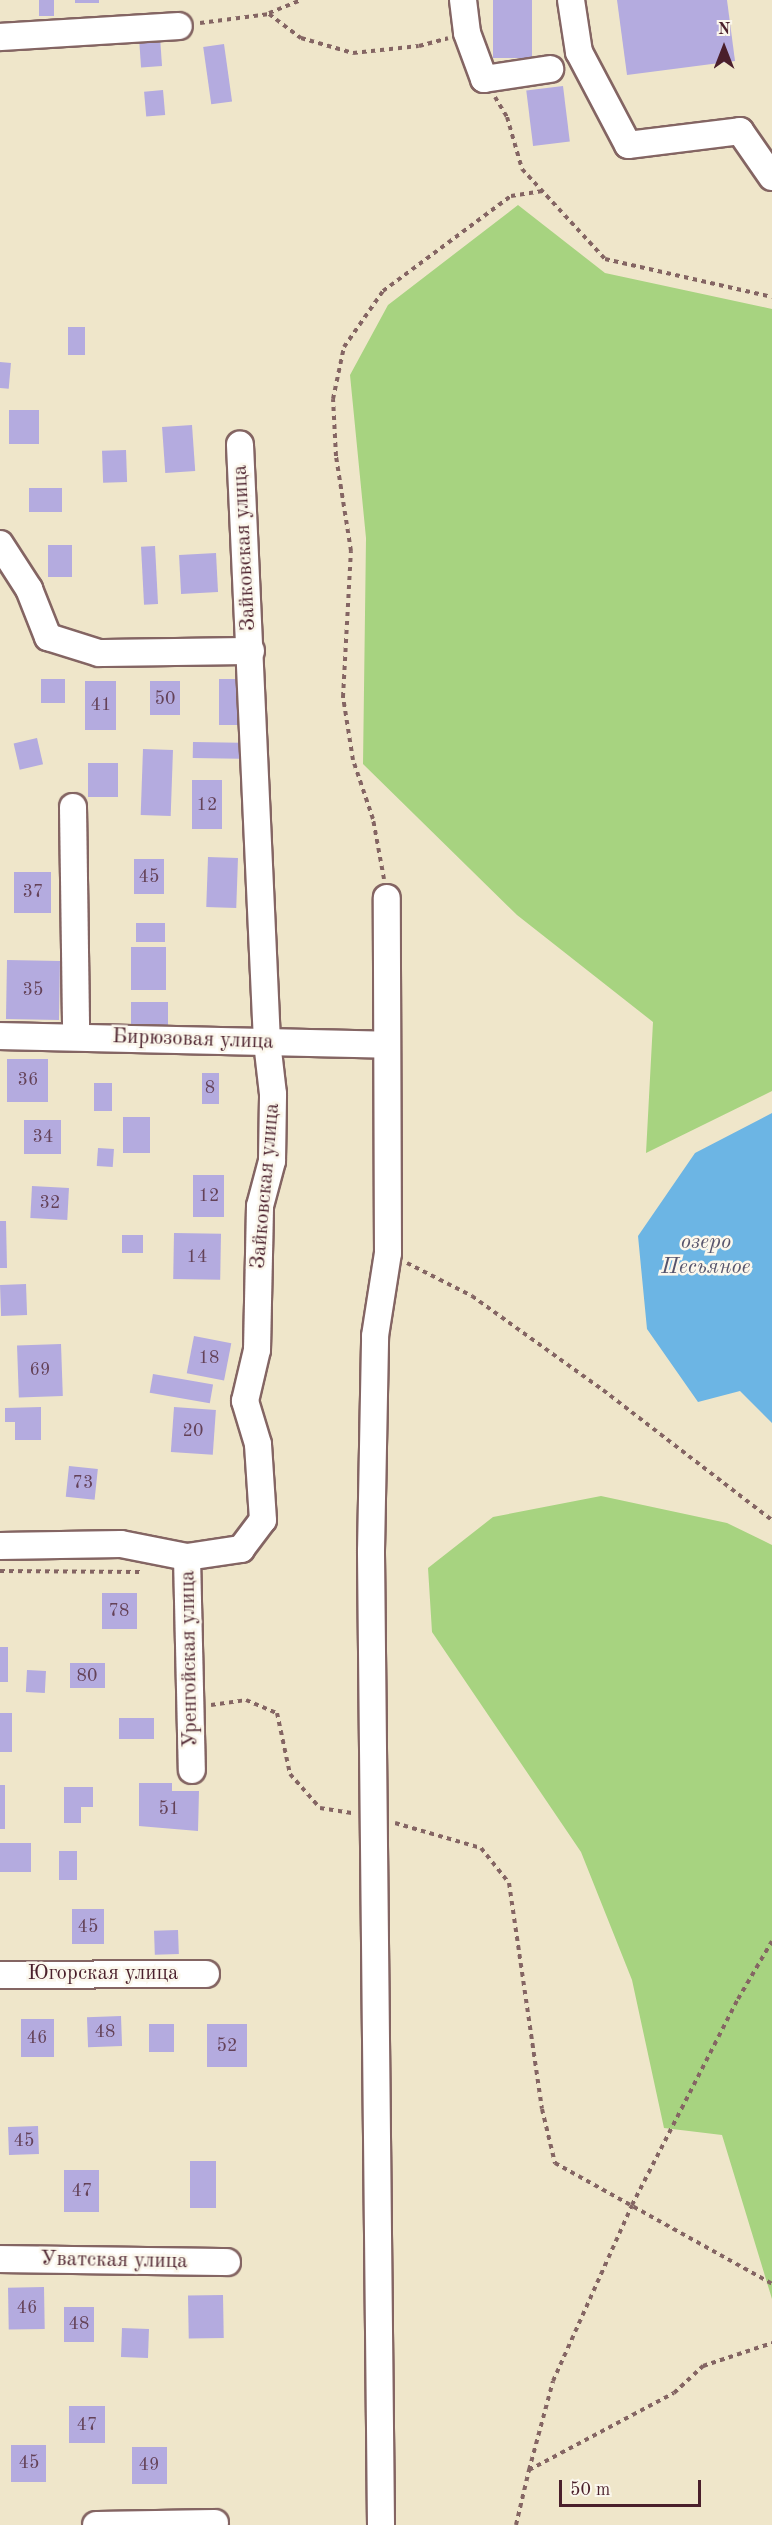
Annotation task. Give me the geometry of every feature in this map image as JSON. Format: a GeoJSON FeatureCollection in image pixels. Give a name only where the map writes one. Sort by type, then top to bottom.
{"type":"FeatureCollection","features":[{"type":"Feature","properties":{"kind":"street"},"geometry":{"type":"LineString","coordinates":[[463,0],[467,33],[484,78],[550,69]]}},
{"type":"Feature","properties":{"kind":"street"},"geometry":{"type":"LineString","coordinates":[[571,0],[579,52],[628,145],[740,131],[772,177]]}},
{"type":"Feature","properties":{"kind":"street"},"geometry":{"type":"LineString","coordinates":[[0,37],[179,26]]}},
{"type":"Feature","properties":{"kind":"street","name":"Зайковская улица"},"geometry":{"type":"LineString","coordinates":[[187,1557],[241,1549],[263,1520],[258,1444],[245,1401],[257,1350],[260,1206],[272,1161],[273,1094],[267,1042],[240,445]]}},
{"type":"Feature","properties":{"kind":"street","name":"Зайковская улица"},"geometry":{"type":"LineString","coordinates":[[0,544],[29,589],[48,637],[99,652],[251,651]]}},
{"type":"Feature","properties":{"kind":"street"},"geometry":{"type":"LineString","coordinates":[[74,807],[76,1036]]}},
{"type":"Feature","properties":{"kind":"street"},"geometry":{"type":"LineString","coordinates":[[381,2525],[371,1551],[375,1336],[387,1253],[387,898]]}},
{"type":"Feature","properties":{"kind":"street","name":"Бирюзовая улица"},"geometry":{"type":"LineString","coordinates":[[0,1036],[386,1045]]}},
{"type":"Feature","properties":{"kind":"street","name":"Уренгойская улица"},"geometry":{"type":"LineString","coordinates":[[0,1546],[121,1545],[187,1557],[193,1708],[192,1770]]}},
{"type":"Feature","properties":{"kind":"street","name":"Югорская улица"},"geometry":{"type":"LineString","coordinates":[[0,1975],[206,1974]]}},
{"type":"Feature","properties":{"kind":"street","name":"Уватская улица"},"geometry":{"type":"LineString","coordinates":[[0,2259],[227,2262]]}},
{"type":"Feature","properties":{"kind":"street"},"geometry":{"type":"LineString","coordinates":[[96,2525],[215,2523]]}},
{"type":"Feature","properties":{"kind":"path"},"geometry":{"type":"LineString","coordinates":[[179,26],[269,14],[302,0]]}},
{"type":"Feature","properties":{"kind":"path"},"geometry":{"type":"LineString","coordinates":[[269,14],[301,38],[354,53],[419,46],[467,33]]}},
{"type":"Feature","properties":{"kind":"path"},"geometry":{"type":"LineString","coordinates":[[484,78],[507,117],[522,169],[605,259],[772,297]]}},
{"type":"Feature","properties":{"kind":"path"},"geometry":{"type":"LineString","coordinates":[[387,898],[373,819],[353,760],[343,697],[351,551],[336,456],[335,389],[344,347],[382,291],[511,196],[543,191]]}},
{"type":"Feature","properties":{"kind":"path"},"geometry":{"type":"LineString","coordinates":[[387,1253],[471,1296],[603,1390],[772,1520]]}},
{"type":"Feature","properties":{"kind":"path"},"geometry":{"type":"LineString","coordinates":[[0,1571],[152,1572]]}},
{"type":"Feature","properties":{"kind":"path"},"geometry":{"type":"LineString","coordinates":[[193,1708],[246,1700],[277,1713],[290,1774],[320,1808],[374,1817],[481,1848],[509,1883],[543,2109],[555,2163],[772,2284]]}},
{"type":"Feature","properties":{"kind":"path"},"geometry":{"type":"LineString","coordinates":[[516,2525],[553,2380],[632,2205],[738,1999],[772,1941]]}},
{"type":"Feature","properties":{"kind":"path"},"geometry":{"type":"LineString","coordinates":[[529,2470],[674,2393],[704,2366],[772,2343]]}},
{"type":"Feature","properties":{"kind":"green space"},"geometry":{"type":"Polygon","coordinates":[[[518,205],[605,273],[772,309],[772,1091],[646,1153],[653,1022],[517,915],[363,764],[366,538],[350,375],[388,305],[518,205]]]}},
{"type":"Feature","properties":{"kind":"green space"},"geometry":{"type":"Polygon","coordinates":[[[601,1496],[727,1523],[772,1545],[772,2299],[722,2135],[664,2128],[632,1980],[581,1852],[432,1632],[428,1568],[493,1517],[601,1496]]]}},
{"type":"Feature","properties":{"kind":"water","name":"озеро Песьяное"},"geometry":{"type":"Polygon","coordinates":[[[772,1113],[772,1423],[740,1391],[698,1402],[647,1329],[638,1236],[695,1153],[772,1113]]]}},
{"type":"Feature","properties":{"kind":"building"},"geometry":{"type":"Polygon","coordinates":[[[39,0],[54,0],[54,16],[39,16],[39,0]]]}},
{"type":"Feature","properties":{"kind":"building"},"geometry":{"type":"Polygon","coordinates":[[[75,0],[99,0],[99,3],[75,3],[75,0]]]}},
{"type":"Feature","properties":{"kind":"building"},"geometry":{"type":"Polygon","coordinates":[[[493,0],[532,0],[532,58],[493,58],[493,0]]]}},
{"type":"Feature","properties":{"kind":"building"},"geometry":{"type":"Polygon","coordinates":[[[617,0],[727,0],[735,61],[627,75],[617,0]]]}},
{"type":"Feature","properties":{"kind":"building"},"geometry":{"type":"Polygon","coordinates":[[[160,37],[162,66],[141,67],[139,38],[160,37]]]}},
{"type":"Feature","properties":{"kind":"building"},"geometry":{"type":"Polygon","coordinates":[[[224,44],[232,101],[211,104],[203,47],[224,44]]]}},
{"type":"Feature","properties":{"kind":"building"},"geometry":{"type":"Polygon","coordinates":[[[563,86],[570,142],[533,146],[526,91],[563,86]]]}},
{"type":"Feature","properties":{"kind":"building"},"geometry":{"type":"Polygon","coordinates":[[[163,90],[165,115],[146,117],[144,92],[163,90]]]}},
{"type":"Feature","properties":{"kind":"building"},"geometry":{"type":"Polygon","coordinates":[[[68,327],[85,327],[85,355],[68,355],[68,327]]]}},
{"type":"Feature","properties":{"kind":"building"},"geometry":{"type":"Polygon","coordinates":[[[0,362],[11,363],[9,389],[0,388],[0,362]]]}},
{"type":"Feature","properties":{"kind":"building"},"geometry":{"type":"Polygon","coordinates":[[[9,410],[39,410],[39,444],[9,444],[9,410]]]}},
{"type":"Feature","properties":{"kind":"building"},"geometry":{"type":"Polygon","coordinates":[[[192,425],[195,471],[165,473],[162,427],[192,425]]]}},
{"type":"Feature","properties":{"kind":"building"},"geometry":{"type":"Polygon","coordinates":[[[126,450],[127,482],[103,483],[102,451],[126,450]]]}},
{"type":"Feature","properties":{"kind":"building"},"geometry":{"type":"Polygon","coordinates":[[[29,488],[62,488],[62,512],[29,512],[29,488]]]}},
{"type":"Feature","properties":{"kind":"building"},"geometry":{"type":"Polygon","coordinates":[[[48,545],[72,545],[72,577],[48,577],[48,545]]]}},
{"type":"Feature","properties":{"kind":"building"},"geometry":{"type":"Polygon","coordinates":[[[155,546],[158,604],[144,605],[141,547],[155,546]]]}},
{"type":"Feature","properties":{"kind":"building"},"geometry":{"type":"Polygon","coordinates":[[[216,553],[218,592],[181,594],[179,555],[216,553]]]}},
{"type":"Feature","properties":{"kind":"building"},"geometry":{"type":"Polygon","coordinates":[[[41,679],[65,679],[65,703],[41,703],[41,679]]]}},
{"type":"Feature","properties":{"kind":"building"},"geometry":{"type":"Polygon","coordinates":[[[219,679],[243,679],[243,725],[219,725],[219,679]]]}},
{"type":"Feature","properties":{"kind":"building"},"geometry":{"type":"Polygon","coordinates":[[[85,681],[116,681],[116,730],[85,730],[85,681]]]}},
{"type":"Feature","properties":{"kind":"building"},"geometry":{"type":"Polygon","coordinates":[[[150,681],[180,681],[180,715],[150,715],[150,681]]]}},
{"type":"Feature","properties":{"kind":"building"},"geometry":{"type":"Polygon","coordinates":[[[37,738],[43,764],[20,770],[14,743],[37,738]]]}},
{"type":"Feature","properties":{"kind":"building"},"geometry":{"type":"Polygon","coordinates":[[[193,742],[240,743],[240,759],[193,758],[193,742]]]}},
{"type":"Feature","properties":{"kind":"building"},"geometry":{"type":"Polygon","coordinates":[[[143,749],[173,750],[171,816],[141,815],[143,749]]]}},
{"type":"Feature","properties":{"kind":"building"},"geometry":{"type":"Polygon","coordinates":[[[88,763],[118,763],[118,797],[88,797],[88,763]]]}},
{"type":"Feature","properties":{"kind":"building"},"geometry":{"type":"Polygon","coordinates":[[[192,780],[222,780],[222,829],[192,829],[192,780]]]}},
{"type":"Feature","properties":{"kind":"building"},"geometry":{"type":"Polygon","coordinates":[[[208,857],[238,858],[236,908],[206,907],[208,857]]]}},
{"type":"Feature","properties":{"kind":"building"},"geometry":{"type":"Polygon","coordinates":[[[134,859],[164,859],[164,894],[134,894],[134,859]]]}},
{"type":"Feature","properties":{"kind":"building"},"geometry":{"type":"Polygon","coordinates":[[[14,872],[51,872],[51,913],[14,913],[14,872]]]}},
{"type":"Feature","properties":{"kind":"building"},"geometry":{"type":"Polygon","coordinates":[[[136,923],[165,923],[165,942],[136,942],[136,923]]]}},
{"type":"Feature","properties":{"kind":"building"},"geometry":{"type":"Polygon","coordinates":[[[131,947],[166,947],[166,990],[131,990],[131,947]]]}},
{"type":"Feature","properties":{"kind":"building"},"geometry":{"type":"Polygon","coordinates":[[[7,960],[60,961],[59,1020],[6,1019],[7,960]]]}},
{"type":"Feature","properties":{"kind":"building"},"geometry":{"type":"Polygon","coordinates":[[[131,1002],[168,1002],[168,1026],[131,1026],[131,1002]]]}},
{"type":"Feature","properties":{"kind":"building"},"geometry":{"type":"Polygon","coordinates":[[[7,1059],[48,1059],[48,1102],[7,1102],[7,1059]]]}},
{"type":"Feature","properties":{"kind":"building"},"geometry":{"type":"Polygon","coordinates":[[[202,1073],[219,1073],[219,1104],[202,1104],[202,1073]]]}},
{"type":"Feature","properties":{"kind":"building"},"geometry":{"type":"Polygon","coordinates":[[[94,1083],[112,1083],[112,1111],[94,1111],[94,1083]]]}},
{"type":"Feature","properties":{"kind":"building"},"geometry":{"type":"Polygon","coordinates":[[[123,1117],[150,1117],[150,1153],[123,1153],[123,1117]]]}},
{"type":"Feature","properties":{"kind":"building"},"geometry":{"type":"Polygon","coordinates":[[[24,1120],[61,1120],[61,1154],[24,1154],[24,1120]]]}},
{"type":"Feature","properties":{"kind":"building"},"geometry":{"type":"Polygon","coordinates":[[[98,1148],[114,1149],[113,1167],[97,1166],[98,1148]]]}},
{"type":"Feature","properties":{"kind":"building"},"geometry":{"type":"Polygon","coordinates":[[[193,1175],[224,1175],[224,1217],[193,1217],[193,1175]]]}},
{"type":"Feature","properties":{"kind":"building"},"geometry":{"type":"Polygon","coordinates":[[[32,1186],[69,1188],[67,1220],[30,1218],[32,1186]]]}},
{"type":"Feature","properties":{"kind":"building"},"geometry":{"type":"Polygon","coordinates":[[[0,1221],[6,1221],[7,1268],[0,1268],[0,1221]]]}},
{"type":"Feature","properties":{"kind":"building"},"geometry":{"type":"Polygon","coordinates":[[[174,1233],[221,1234],[220,1280],[173,1279],[174,1233]]]}},
{"type":"Feature","properties":{"kind":"building"},"geometry":{"type":"Polygon","coordinates":[[[122,1235],[143,1235],[143,1253],[122,1253],[122,1235]]]}},
{"type":"Feature","properties":{"kind":"building"},"geometry":{"type":"Polygon","coordinates":[[[26,1284],[27,1315],[1,1316],[0,1285],[26,1284]]]}},
{"type":"Feature","properties":{"kind":"building"},"geometry":{"type":"Polygon","coordinates":[[[194,1336],[231,1343],[224,1381],[187,1373],[194,1336]]]}},
{"type":"Feature","properties":{"kind":"building"},"geometry":{"type":"Polygon","coordinates":[[[61,1344],[63,1396],[19,1398],[17,1346],[61,1344]]]}},
{"type":"Feature","properties":{"kind":"building"},"geometry":{"type":"Polygon","coordinates":[[[153,1374],[213,1385],[210,1403],[150,1393],[153,1374]]]}},
{"type":"Feature","properties":{"kind":"building"},"geometry":{"type":"Polygon","coordinates":[[[41,1407],[41,1440],[15,1440],[15,1422],[5,1422],[5,1408],[41,1407]]]}},
{"type":"Feature","properties":{"kind":"building"},"geometry":{"type":"Polygon","coordinates":[[[174,1407],[216,1410],[213,1455],[171,1452],[174,1407]]]}},
{"type":"Feature","properties":{"kind":"building"},"geometry":{"type":"Polygon","coordinates":[[[69,1466],[98,1469],[95,1500],[66,1497],[69,1466]]]}},
{"type":"Feature","properties":{"kind":"building"},"geometry":{"type":"Polygon","coordinates":[[[102,1593],[137,1593],[137,1629],[102,1629],[102,1593]]]}},
{"type":"Feature","properties":{"kind":"building"},"geometry":{"type":"Polygon","coordinates":[[[0,1647],[8,1647],[8,1682],[0,1682],[0,1647]]]}},
{"type":"Feature","properties":{"kind":"building"},"geometry":{"type":"Polygon","coordinates":[[[70,1663],[105,1663],[105,1688],[70,1688],[70,1663]]]}},
{"type":"Feature","properties":{"kind":"building"},"geometry":{"type":"Polygon","coordinates":[[[27,1670],[46,1671],[45,1693],[26,1692],[27,1670]]]}},
{"type":"Feature","properties":{"kind":"building"},"geometry":{"type":"Polygon","coordinates":[[[0,1713],[12,1713],[12,1752],[0,1752],[0,1713]]]}},
{"type":"Feature","properties":{"kind":"building"},"geometry":{"type":"Polygon","coordinates":[[[119,1718],[154,1718],[154,1739],[119,1739],[119,1718]]]}},
{"type":"Feature","properties":{"kind":"building"},"geometry":{"type":"Polygon","coordinates":[[[139,1783],[172,1783],[172,1791],[199,1791],[198,1831],[139,1826],[139,1783]]]}},
{"type":"Feature","properties":{"kind":"building"},"geometry":{"type":"Polygon","coordinates":[[[0,1785],[5,1785],[5,1829],[0,1829],[0,1785]]]}},
{"type":"Feature","properties":{"kind":"building"},"geometry":{"type":"Polygon","coordinates":[[[64,1787],[93,1787],[93,1807],[81,1807],[81,1823],[64,1823],[64,1787]]]}},
{"type":"Feature","properties":{"kind":"building"},"geometry":{"type":"Polygon","coordinates":[[[0,1843],[31,1843],[31,1872],[0,1872],[0,1843]]]}},
{"type":"Feature","properties":{"kind":"building"},"geometry":{"type":"Polygon","coordinates":[[[59,1851],[77,1851],[77,1880],[59,1880],[59,1851]]]}},
{"type":"Feature","properties":{"kind":"building"},"geometry":{"type":"Polygon","coordinates":[[[72,1909],[104,1909],[104,1944],[72,1944],[72,1909]]]}},
{"type":"Feature","properties":{"kind":"building"},"geometry":{"type":"Polygon","coordinates":[[[178,1930],[179,1954],[155,1955],[154,1931],[178,1930]]]}},
{"type":"Feature","properties":{"kind":"building"},"geometry":{"type":"Polygon","coordinates":[[[121,2016],[122,2046],[88,2047],[87,2017],[121,2016]]]}},
{"type":"Feature","properties":{"kind":"building"},"geometry":{"type":"Polygon","coordinates":[[[21,2019],[54,2019],[54,2057],[21,2057],[21,2019]]]}},
{"type":"Feature","properties":{"kind":"building"},"geometry":{"type":"Polygon","coordinates":[[[149,2024],[174,2024],[174,2052],[149,2052],[149,2024]]]}},
{"type":"Feature","properties":{"kind":"building"},"geometry":{"type":"Polygon","coordinates":[[[207,2024],[247,2024],[247,2067],[207,2067],[207,2024]]]}},
{"type":"Feature","properties":{"kind":"building"},"geometry":{"type":"Polygon","coordinates":[[[38,2126],[39,2154],[9,2155],[8,2127],[38,2126]]]}},
{"type":"Feature","properties":{"kind":"building"},"geometry":{"type":"Polygon","coordinates":[[[190,2161],[216,2161],[216,2208],[190,2208],[190,2161]]]}},
{"type":"Feature","properties":{"kind":"building"},"geometry":{"type":"Polygon","coordinates":[[[64,2170],[99,2170],[99,2212],[64,2212],[64,2170]]]}},
{"type":"Feature","properties":{"kind":"building"},"geometry":{"type":"Polygon","coordinates":[[[44,2287],[45,2329],[9,2330],[8,2288],[44,2287]]]}},
{"type":"Feature","properties":{"kind":"building"},"geometry":{"type":"Polygon","coordinates":[[[223,2295],[224,2338],[189,2339],[188,2296],[223,2295]]]}},
{"type":"Feature","properties":{"kind":"building"},"geometry":{"type":"Polygon","coordinates":[[[64,2307],[94,2307],[94,2342],[64,2342],[64,2307]]]}},
{"type":"Feature","properties":{"kind":"building"},"geometry":{"type":"Polygon","coordinates":[[[122,2328],[149,2329],[148,2358],[121,2357],[122,2328]]]}},
{"type":"Feature","properties":{"kind":"building"},"geometry":{"type":"Polygon","coordinates":[[[69,2406],[105,2406],[105,2443],[69,2443],[69,2406]]]}},
{"type":"Feature","properties":{"kind":"building"},"geometry":{"type":"Polygon","coordinates":[[[11,2445],[46,2445],[46,2482],[11,2482],[11,2445]]]}},
{"type":"Feature","properties":{"kind":"building"},"geometry":{"type":"Polygon","coordinates":[[[132,2447],[167,2447],[167,2484],[132,2484],[132,2447]]]}}]}
